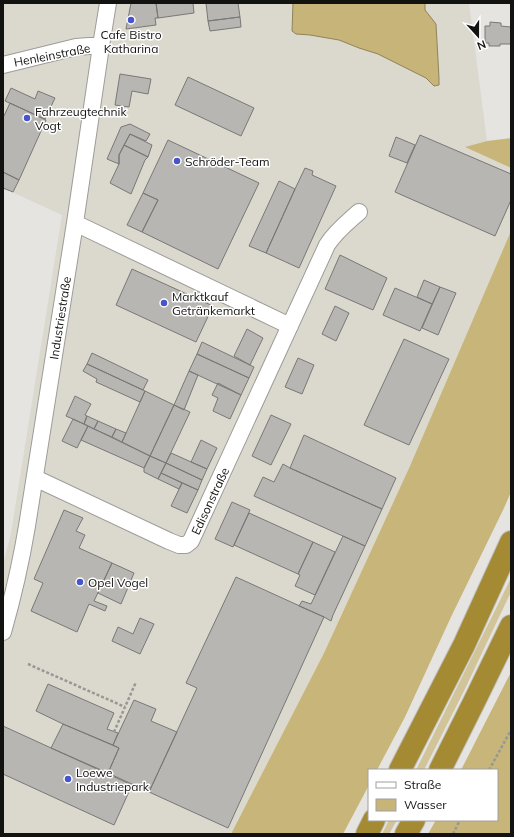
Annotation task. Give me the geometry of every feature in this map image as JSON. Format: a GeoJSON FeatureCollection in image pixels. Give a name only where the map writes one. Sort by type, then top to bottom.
{"type":"FeatureCollection","features":[{"type":"Feature","properties":{"kind":"highway"},"geometry":{"type":"LineString","coordinates":[[401,769],[460,652],[511,542]]}},
{"type":"Feature","properties":{"kind":"highway"},"geometry":{"type":"LineString","coordinates":[[440,769],[511,626]]}},
{"type":"Feature","properties":{"kind":"highway"},"geometry":{"type":"LineString","coordinates":[[367,834],[374,821]]}},
{"type":"Feature","properties":{"kind":"highway"},"geometry":{"type":"LineString","coordinates":[[406,834],[413,821]]}},
{"type":"Feature","properties":{"kind":"street","name":"Industriestraße"},"geometry":{"type":"LineString","coordinates":[[3,632],[21,563],[75,224],[108,3]]}},
{"type":"Feature","properties":{"kind":"street","name":"Henleinstraße"},"geometry":{"type":"LineString","coordinates":[[3,65],[76,47],[101,46]]}},
{"type":"Feature","properties":{"kind":"street","name":"Edisonstraße"},"geometry":{"type":"LineString","coordinates":[[35,478],[169,541],[179,545],[186,545],[191,541],[327,245],[337,231],[359,212]]}},
{"type":"Feature","properties":{"kind":"street"},"geometry":{"type":"LineString","coordinates":[[75,224],[290,326]]}},
{"type":"Feature","properties":{"kind":"path"},"geometry":{"type":"LineString","coordinates":[[28,664],[125,707]]}},
{"type":"Feature","properties":{"kind":"path"},"geometry":{"type":"LineString","coordinates":[[114,732],[136,682]]}},
{"type":"Feature","properties":{"kind":"path"},"geometry":{"type":"LineString","coordinates":[[489,769],[511,730]]}},
{"type":"Feature","properties":{"kind":"path"},"geometry":{"type":"LineString","coordinates":[[452,834],[459,821]]}},
{"type":"Feature","properties":{"kind":"shaded area"},"geometry":{"type":"Polygon","coordinates":[[[3,3],[469,3],[487,141],[465,147],[511,168],[511,231],[410,466],[324,653],[231,834],[3,834],[3,565],[11,533],[62,215],[3,188],[3,3]]]}},
{"type":"Feature","properties":{"kind":"shaded area"},"geometry":{"type":"Polygon","coordinates":[[[511,138],[511,168],[465,147],[487,141],[511,138]]]}},
{"type":"Feature","properties":{"kind":"shaded area"},"geometry":{"type":"Polygon","coordinates":[[[511,231],[511,492],[504,508],[451,617],[405,717],[378,769],[368,769],[368,787],[343,834],[231,834],[324,653],[410,466],[511,231]]]}},
{"type":"Feature","properties":{"kind":"shaded area"},"geometry":{"type":"Polygon","coordinates":[[[511,578],[511,592],[464,691],[425,769],[416,769],[511,578]]]}},
{"type":"Feature","properties":{"kind":"shaded area"},"geometry":{"type":"Polygon","coordinates":[[[511,672],[511,834],[428,834],[435,821],[498,821],[498,769],[462,769],[511,672]]]}},
{"type":"Feature","properties":{"kind":"shaded area"},"geometry":{"type":"Polygon","coordinates":[[[388,821],[396,821],[389,834],[382,834],[388,821]]]}},
{"type":"Feature","properties":{"kind":"water"},"geometry":{"type":"Polygon","coordinates":[[[293,3],[425,3],[425,10],[436,24],[439,85],[434,86],[426,78],[378,54],[339,40],[296,34],[292,31],[293,3]]]}},
{"type":"Feature","properties":{"kind":"building"},"geometry":{"type":"Polygon","coordinates":[[[131,3],[156,3],[158,18],[155,18],[156,25],[126,29],[131,3]]]}},
{"type":"Feature","properties":{"kind":"building"},"geometry":{"type":"Polygon","coordinates":[[[156,3],[193,3],[194,13],[158,18],[156,3]]]}},
{"type":"Feature","properties":{"kind":"building"},"geometry":{"type":"Polygon","coordinates":[[[206,3],[238,3],[240,17],[208,21],[206,3]]]}},
{"type":"Feature","properties":{"kind":"building"},"geometry":{"type":"Polygon","coordinates":[[[240,17],[241,27],[210,31],[208,21],[240,17]]]}},
{"type":"Feature","properties":{"kind":"building"},"geometry":{"type":"Polygon","coordinates":[[[490,22],[501,23],[501,26],[511,27],[511,44],[489,46],[489,43],[485,43],[485,26],[490,26],[490,22]]]}},
{"type":"Feature","properties":{"kind":"building"},"geometry":{"type":"Polygon","coordinates":[[[120,74],[151,79],[148,94],[132,91],[129,107],[115,105],[120,74]]]}},
{"type":"Feature","properties":{"kind":"building"},"geometry":{"type":"Polygon","coordinates":[[[188,77],[254,108],[241,136],[175,105],[188,77]]]}},
{"type":"Feature","properties":{"kind":"building"},"geometry":{"type":"Polygon","coordinates":[[[11,88],[35,99],[38,91],[55,98],[45,119],[5,101],[11,88]]]}},
{"type":"Feature","properties":{"kind":"building"},"geometry":{"type":"Polygon","coordinates":[[[10,103],[46,120],[19,180],[3,172],[3,118],[10,103]]]}},
{"type":"Feature","properties":{"kind":"building"},"geometry":{"type":"Polygon","coordinates":[[[130,124],[150,134],[146,141],[130,134],[119,155],[119,164],[107,159],[121,127],[130,124]]]}},
{"type":"Feature","properties":{"kind":"building"},"geometry":{"type":"Polygon","coordinates":[[[130,134],[152,145],[148,157],[124,145],[130,134]]]}},
{"type":"Feature","properties":{"kind":"building"},"geometry":{"type":"Polygon","coordinates":[[[420,135],[511,174],[511,200],[495,236],[395,192],[420,135]]]}},
{"type":"Feature","properties":{"kind":"building"},"geometry":{"type":"Polygon","coordinates":[[[396,137],[415,145],[407,163],[389,156],[396,137]]]}},
{"type":"Feature","properties":{"kind":"building"},"geometry":{"type":"Polygon","coordinates":[[[168,140],[259,183],[218,269],[142,232],[158,200],[143,193],[168,140]]]}},
{"type":"Feature","properties":{"kind":"building"},"geometry":{"type":"Polygon","coordinates":[[[124,145],[148,157],[145,160],[131,194],[110,183],[119,164],[119,155],[124,145]]]}},
{"type":"Feature","properties":{"kind":"building"},"geometry":{"type":"Polygon","coordinates":[[[305,168],[313,171],[312,175],[336,186],[299,268],[266,253],[305,168]]]}},
{"type":"Feature","properties":{"kind":"building"},"geometry":{"type":"Polygon","coordinates":[[[3,172],[19,180],[13,192],[3,188],[3,172]]]}},
{"type":"Feature","properties":{"kind":"building"},"geometry":{"type":"Polygon","coordinates":[[[279,181],[295,189],[266,253],[249,246],[279,181]]]}},
{"type":"Feature","properties":{"kind":"building"},"geometry":{"type":"Polygon","coordinates":[[[143,193],[158,200],[142,232],[127,225],[143,193]]]}},
{"type":"Feature","properties":{"kind":"building"},"geometry":{"type":"Polygon","coordinates":[[[340,255],[387,278],[373,310],[325,289],[340,255]]]}},
{"type":"Feature","properties":{"kind":"building"},"geometry":{"type":"Polygon","coordinates":[[[132,269],[213,306],[196,342],[116,305],[132,269]]]}},
{"type":"Feature","properties":{"kind":"building"},"geometry":{"type":"Polygon","coordinates":[[[424,280],[440,287],[432,304],[417,297],[424,280]]]}},
{"type":"Feature","properties":{"kind":"building"},"geometry":{"type":"Polygon","coordinates":[[[440,287],[456,293],[438,335],[422,328],[440,287]]]}},
{"type":"Feature","properties":{"kind":"building"},"geometry":{"type":"Polygon","coordinates":[[[395,288],[432,304],[420,331],[383,315],[395,288]]]}},
{"type":"Feature","properties":{"kind":"building"},"geometry":{"type":"Polygon","coordinates":[[[335,306],[349,313],[336,341],[322,334],[335,306]]]}},
{"type":"Feature","properties":{"kind":"building"},"geometry":{"type":"Polygon","coordinates":[[[247,329],[263,338],[250,365],[234,356],[247,329]]]}},
{"type":"Feature","properties":{"kind":"building"},"geometry":{"type":"Polygon","coordinates":[[[404,339],[449,359],[409,445],[364,425],[404,339]]]}},
{"type":"Feature","properties":{"kind":"building"},"geometry":{"type":"Polygon","coordinates":[[[202,342],[254,367],[249,378],[197,354],[202,342]]]}},
{"type":"Feature","properties":{"kind":"building"},"geometry":{"type":"Polygon","coordinates":[[[92,353],[148,380],[143,390],[87,364],[92,353]]]}},
{"type":"Feature","properties":{"kind":"building"},"geometry":{"type":"Polygon","coordinates":[[[197,354],[249,378],[241,395],[189,371],[197,354]]]}},
{"type":"Feature","properties":{"kind":"building"},"geometry":{"type":"Polygon","coordinates":[[[298,358],[314,365],[302,394],[285,387],[298,358]]]}},
{"type":"Feature","properties":{"kind":"building"},"geometry":{"type":"Polygon","coordinates":[[[87,364],[145,391],[140,402],[96,382],[97,379],[83,371],[87,364]]]}},
{"type":"Feature","properties":{"kind":"building"},"geometry":{"type":"Polygon","coordinates":[[[189,371],[198,375],[184,410],[174,405],[189,371]]]}},
{"type":"Feature","properties":{"kind":"building"},"geometry":{"type":"Polygon","coordinates":[[[218,383],[241,395],[230,419],[213,411],[218,398],[212,395],[218,383]]]}},
{"type":"Feature","properties":{"kind":"building"},"geometry":{"type":"Polygon","coordinates":[[[145,391],[174,405],[150,456],[122,442],[145,391]]]}},
{"type":"Feature","properties":{"kind":"building"},"geometry":{"type":"Polygon","coordinates":[[[75,396],[91,404],[85,415],[87,416],[84,424],[66,416],[75,396]]]}},
{"type":"Feature","properties":{"kind":"building"},"geometry":{"type":"Polygon","coordinates":[[[174,405],[190,412],[166,463],[150,456],[174,405]]]}},
{"type":"Feature","properties":{"kind":"building"},"geometry":{"type":"Polygon","coordinates":[[[271,415],[291,424],[271,465],[252,456],[271,415]]]}},
{"type":"Feature","properties":{"kind":"building"},"geometry":{"type":"Polygon","coordinates":[[[87,416],[98,421],[94,429],[84,424],[87,416]]]}},
{"type":"Feature","properties":{"kind":"building"},"geometry":{"type":"Polygon","coordinates":[[[73,419],[88,426],[77,448],[62,441],[73,419]]]}},
{"type":"Feature","properties":{"kind":"building"},"geometry":{"type":"Polygon","coordinates":[[[98,421],[116,429],[112,437],[94,429],[98,421]]]}},
{"type":"Feature","properties":{"kind":"building"},"geometry":{"type":"Polygon","coordinates":[[[88,426],[150,456],[144,468],[81,440],[88,426]]]}},
{"type":"Feature","properties":{"kind":"building"},"geometry":{"type":"Polygon","coordinates":[[[116,429],[126,433],[122,442],[112,437],[116,429]]]}},
{"type":"Feature","properties":{"kind":"building"},"geometry":{"type":"Polygon","coordinates":[[[304,435],[396,478],[382,509],[290,468],[304,435]]]}},
{"type":"Feature","properties":{"kind":"building"},"geometry":{"type":"Polygon","coordinates":[[[201,440],[217,448],[207,469],[191,462],[201,440]]]}},
{"type":"Feature","properties":{"kind":"building"},"geometry":{"type":"Polygon","coordinates":[[[171,453],[207,469],[202,480],[166,463],[171,453]]]}},
{"type":"Feature","properties":{"kind":"building"},"geometry":{"type":"Polygon","coordinates":[[[150,456],[166,463],[158,479],[144,472],[144,468],[150,456]]]}},
{"type":"Feature","properties":{"kind":"building"},"geometry":{"type":"Polygon","coordinates":[[[166,463],[202,480],[198,490],[161,473],[166,463]]]}},
{"type":"Feature","properties":{"kind":"building"},"geometry":{"type":"Polygon","coordinates":[[[283,464],[382,509],[365,546],[254,496],[263,477],[274,482],[283,464]]]}},
{"type":"Feature","properties":{"kind":"building"},"geometry":{"type":"Polygon","coordinates":[[[161,473],[182,483],[179,489],[158,479],[161,473]]]}},
{"type":"Feature","properties":{"kind":"building"},"geometry":{"type":"Polygon","coordinates":[[[182,483],[198,490],[187,513],[171,506],[182,483]]]}},
{"type":"Feature","properties":{"kind":"building"},"geometry":{"type":"Polygon","coordinates":[[[232,502],[250,510],[233,547],[215,539],[232,502]]]}},
{"type":"Feature","properties":{"kind":"building"},"geometry":{"type":"Polygon","coordinates":[[[64,510],[83,518],[76,531],[85,535],[79,548],[112,563],[94,601],[107,606],[105,611],[89,604],[77,632],[31,611],[43,583],[34,579],[64,510]]]}},
{"type":"Feature","properties":{"kind":"building"},"geometry":{"type":"Polygon","coordinates":[[[249,513],[313,542],[298,574],[234,545],[249,513]]]}},
{"type":"Feature","properties":{"kind":"building"},"geometry":{"type":"Polygon","coordinates":[[[343,536],[365,546],[331,621],[299,606],[302,601],[311,604],[343,536]]]}},
{"type":"Feature","properties":{"kind":"building"},"geometry":{"type":"Polygon","coordinates":[[[313,542],[335,552],[315,595],[295,586],[300,575],[298,574],[313,542]]]}},
{"type":"Feature","properties":{"kind":"building"},"geometry":{"type":"Polygon","coordinates":[[[112,563],[134,573],[121,604],[98,593],[112,563]]]}},
{"type":"Feature","properties":{"kind":"building"},"geometry":{"type":"Polygon","coordinates":[[[236,577],[324,617],[228,828],[149,792],[197,688],[186,683],[236,577]]]}},
{"type":"Feature","properties":{"kind":"building"},"geometry":{"type":"Polygon","coordinates":[[[140,618],[154,624],[140,654],[112,641],[118,627],[133,634],[140,618]]]}},
{"type":"Feature","properties":{"kind":"building"},"geometry":{"type":"Polygon","coordinates":[[[48,684],[114,713],[107,729],[118,733],[113,745],[36,711],[48,684]]]}},
{"type":"Feature","properties":{"kind":"building"},"geometry":{"type":"Polygon","coordinates":[[[134,700],[156,709],[151,721],[177,732],[149,792],[108,773],[119,748],[113,745],[134,700]]]}},
{"type":"Feature","properties":{"kind":"building"},"geometry":{"type":"Polygon","coordinates":[[[63,724],[119,748],[108,773],[51,748],[63,724]]]}},
{"type":"Feature","properties":{"kind":"building","name":"Loewe Industriepark"},"geometry":{"type":"Polygon","coordinates":[[[3,726],[132,785],[114,825],[3,774],[3,726]]]}},
{"type":"Feature","properties":{"kind":"place","name":"Cafe Bistro Katharina"},"geometry":{"type":"Point","coordinates":[131,20]}},
{"type":"Feature","properties":{"kind":"place","name":"Fahrzeugtechnik Vogt"},"geometry":{"type":"Point","coordinates":[27,118]}},
{"type":"Feature","properties":{"kind":"place","name":"Schröder-Team"},"geometry":{"type":"Point","coordinates":[177,161]}},
{"type":"Feature","properties":{"kind":"place","name":"Marktkauf Getränkemarkt"},"geometry":{"type":"Point","coordinates":[164,303]}},
{"type":"Feature","properties":{"kind":"place","name":"Opel Vogel"},"geometry":{"type":"Point","coordinates":[80,582]}},
{"type":"Feature","properties":{"kind":"place","name":"Loewe Industriepark"},"geometry":{"type":"Point","coordinates":[68,779]}}]}
